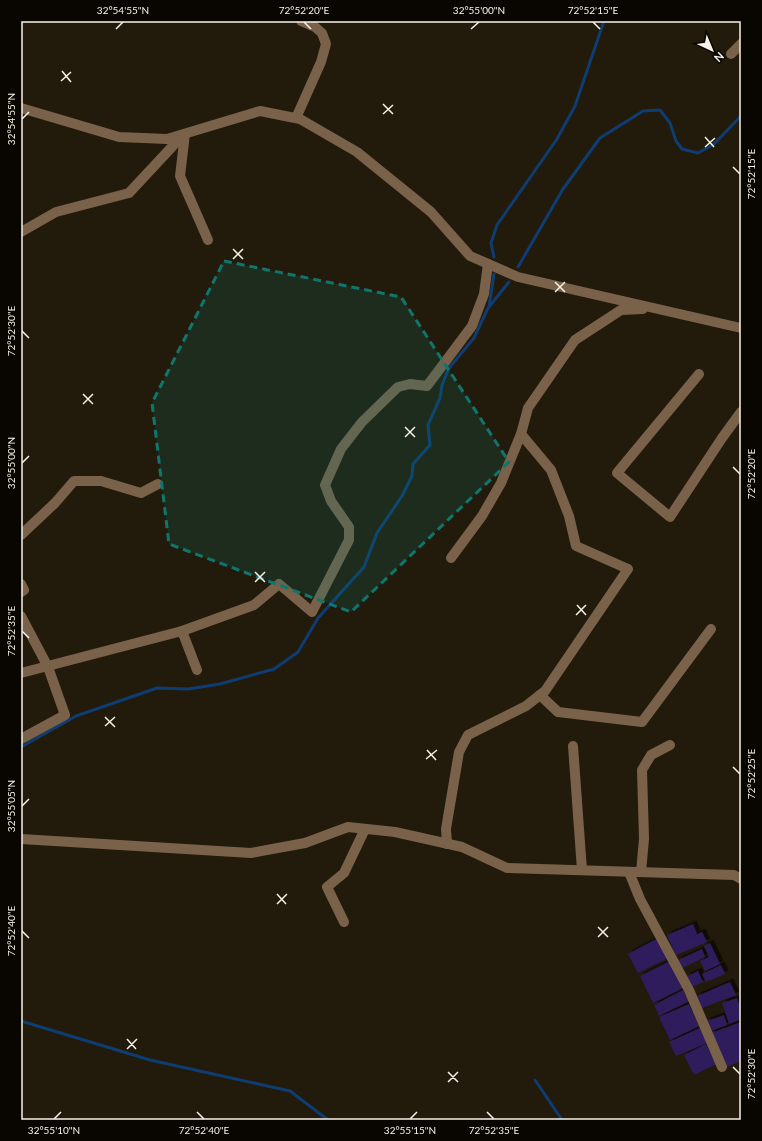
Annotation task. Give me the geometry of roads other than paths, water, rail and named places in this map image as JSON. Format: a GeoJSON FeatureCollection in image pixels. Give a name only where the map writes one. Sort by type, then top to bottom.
{"type":"FeatureCollection","features":[{"type":"Feature","properties":{"kind":"street"},"geometry":{"type":"LineString","coordinates":[[296,118],[321,62],[326,44],[322,33],[315,27],[301,21]]}},
{"type":"Feature","properties":{"kind":"street"},"geometry":{"type":"LineString","coordinates":[[731,54],[741,44]]}},
{"type":"Feature","properties":{"kind":"street"},"geometry":{"type":"LineString","coordinates":[[21,108],[120,137],[167,140],[260,111],[300,119],[358,152],[431,212],[470,256],[518,277],[741,328]]}},
{"type":"Feature","properties":{"kind":"street"},"geometry":{"type":"LineString","coordinates":[[21,232],[56,212],[129,193],[185,134]]}},
{"type":"Feature","properties":{"kind":"street"},"geometry":{"type":"LineString","coordinates":[[185,134],[180,176],[208,240]]}},
{"type":"Feature","properties":{"kind":"street"},"geometry":{"type":"LineString","coordinates":[[21,673],[182,631],[254,606],[279,584],[312,612],[349,540],[349,527],[331,501],[325,485],[341,449],[362,422],[398,387],[410,384],[427,386],[472,326],[484,294],[488,264]]}},
{"type":"Feature","properties":{"kind":"street"},"geometry":{"type":"LineString","coordinates":[[451,558],[482,516],[501,484],[521,434],[528,408],[576,340],[620,310],[654,308]]}},
{"type":"Feature","properties":{"kind":"street"},"geometry":{"type":"LineString","coordinates":[[699,374],[617,473],[670,517],[741,412]]}},
{"type":"Feature","properties":{"kind":"street"},"geometry":{"type":"LineString","coordinates":[[447,844],[446,828],[459,752],[468,736],[526,706],[544,691],[628,569],[576,546],[569,516],[551,470],[521,434]]}},
{"type":"Feature","properties":{"kind":"street"},"geometry":{"type":"LineString","coordinates":[[21,535],[55,503],[74,481],[101,481],[141,493],[158,484]]}},
{"type":"Feature","properties":{"kind":"street"},"geometry":{"type":"LineString","coordinates":[[21,584],[24,590],[21,592]]}},
{"type":"Feature","properties":{"kind":"street"},"geometry":{"type":"LineString","coordinates":[[21,616],[48,667],[65,715],[21,740]]}},
{"type":"Feature","properties":{"kind":"street"},"geometry":{"type":"LineString","coordinates":[[540,695],[558,712],[642,722],[711,629]]}},
{"type":"Feature","properties":{"kind":"street"},"geometry":{"type":"LineString","coordinates":[[182,631],[197,670]]}},
{"type":"Feature","properties":{"kind":"street"},"geometry":{"type":"LineString","coordinates":[[642,872],[644,839],[642,770],[651,755],[670,745]]}},
{"type":"Feature","properties":{"kind":"street"},"geometry":{"type":"LineString","coordinates":[[573,746],[582,870]]}},
{"type":"Feature","properties":{"kind":"street"},"geometry":{"type":"LineString","coordinates":[[21,839],[251,853],[305,843],[348,827],[395,832],[462,847],[507,868],[734,875],[741,879]]}},
{"type":"Feature","properties":{"kind":"street"},"geometry":{"type":"LineString","coordinates":[[344,922],[327,887],[344,873],[365,829]]}},
{"type":"Feature","properties":{"kind":"street"},"geometry":{"type":"LineString","coordinates":[[629,872],[640,899],[689,990],[722,1067]]}},
{"type":"Feature","properties":{"kind":"waterway"},"geometry":{"type":"LineString","coordinates":[[494,257],[491,243],[497,225],[557,139],[575,106],[604,21]]}},
{"type":"Feature","properties":{"kind":"waterway"},"geometry":{"type":"LineString","coordinates":[[518,267],[563,189],[600,138],[643,111],[660,110],[670,123],[676,141],[682,149],[698,153],[714,144],[741,116]]}},
{"type":"Feature","properties":{"kind":"waterway"},"geometry":{"type":"LineString","coordinates":[[489,307],[494,274]]}},
{"type":"Feature","properties":{"kind":"waterway"},"geometry":{"type":"LineString","coordinates":[[21,747],[76,716],[157,688],[188,689],[220,684],[274,669],[298,652],[318,618],[364,567],[377,533],[402,496],[412,476],[413,464],[430,445],[428,425],[440,398],[442,385],[449,368],[474,338],[488,308],[509,282]]}},
{"type":"Feature","properties":{"kind":"waterway"},"geometry":{"type":"LineString","coordinates":[[21,1021],[150,1060],[290,1091],[328,1120]]}},
{"type":"Feature","properties":{"kind":"waterway"},"geometry":{"type":"LineString","coordinates":[[535,1080],[562,1120]]}}]}
